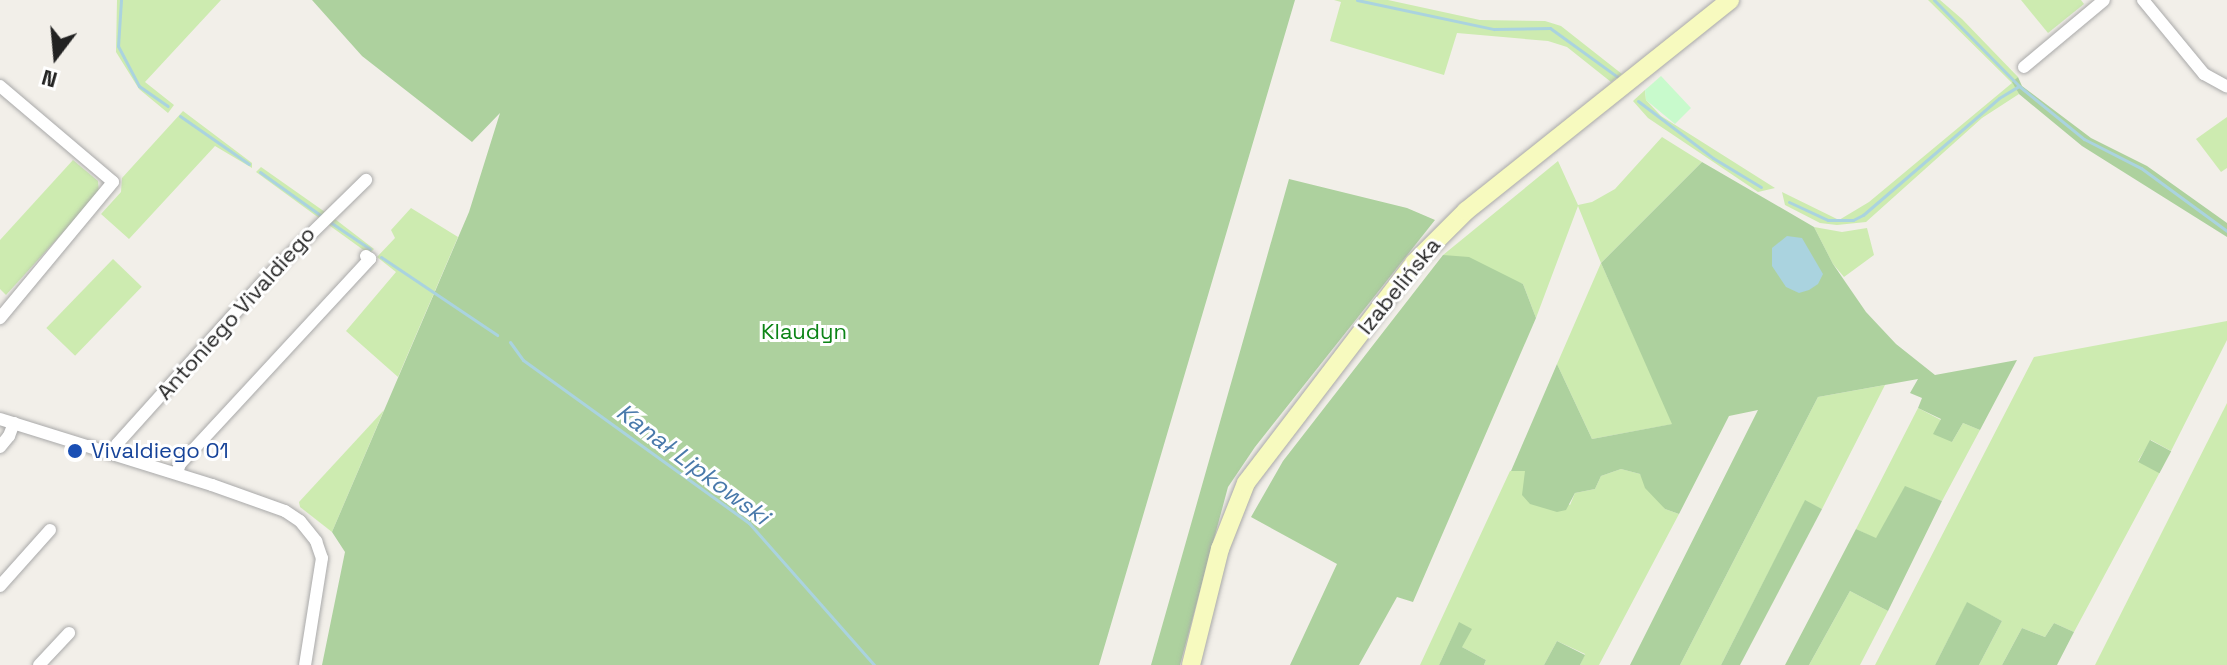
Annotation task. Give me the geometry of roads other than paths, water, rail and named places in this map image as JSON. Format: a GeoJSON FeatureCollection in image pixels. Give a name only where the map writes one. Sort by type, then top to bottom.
{"type":"FeatureCollection","features":[{"type":"Feature","properties":{"kind":"street","name":"Izabelińska"},"geometry":{"type":"LineString","coordinates":[[1191,665],[1220,549],[1246,483],[1414,263],[1466,211],[1730,0]]}},
{"type":"Feature","properties":{"kind":"street"},"geometry":{"type":"LineString","coordinates":[[2024,67],[2104,0]]}},
{"type":"Feature","properties":{"kind":"street"},"geometry":{"type":"LineString","coordinates":[[2143,0],[2204,74],[2227,87]]}},
{"type":"Feature","properties":{"kind":"street"},"geometry":{"type":"LineString","coordinates":[[0,86],[113,182],[0,318]]}},
{"type":"Feature","properties":{"kind":"street","name":"Antoniego Vivaldiego"},"geometry":{"type":"LineString","coordinates":[[114,454],[117,444],[269,275],[366,180]]}},
{"type":"Feature","properties":{"kind":"street"},"geometry":{"type":"LineString","coordinates":[[177,473],[180,464],[370,259],[366,256]]}},
{"type":"Feature","properties":{"kind":"street"},"geometry":{"type":"LineString","coordinates":[[0,419],[177,473],[295,516],[316,541],[322,558],[305,665]]}},
{"type":"Feature","properties":{"kind":"street"},"geometry":{"type":"LineString","coordinates":[[0,447],[14,423]]}},
{"type":"Feature","properties":{"kind":"street"},"geometry":{"type":"LineString","coordinates":[[0,586],[50,530]]}},
{"type":"Feature","properties":{"kind":"street"},"geometry":{"type":"LineString","coordinates":[[39,665],[69,633]]}},
{"type":"Feature","properties":{"kind":"water"},"geometry":{"type":"Polygon","coordinates":[[[1787,236],[1802,238],[1823,274],[1818,284],[1809,290],[1799,293],[1786,287],[1772,266],[1772,248],[1787,236]]]}},
{"type":"Feature","properties":{"kind":"waterway","name":"Kanał Lipkowski"},"geometry":{"type":"LineString","coordinates":[[121,0],[118,46],[139,86],[168,106]]}},
{"type":"Feature","properties":{"kind":"waterway"},"geometry":{"type":"LineString","coordinates":[[1357,0],[1494,29],[1550,28],[1619,78]]}},
{"type":"Feature","properties":{"kind":"waterway"},"geometry":{"type":"LineString","coordinates":[[1934,0],[2019,86],[2084,139],[2141,168],[2227,231]]}},
{"type":"Feature","properties":{"kind":"waterway"},"geometry":{"type":"LineString","coordinates":[[1789,202],[1828,220],[1853,220],[1863,215],[1999,98],[2019,86]]}},
{"type":"Feature","properties":{"kind":"waterway"},"geometry":{"type":"LineString","coordinates":[[1638,101],[1713,158],[1761,187]]}},
{"type":"Feature","properties":{"kind":"waterway","name":"Kanał Lipkowski"},"geometry":{"type":"LineString","coordinates":[[180,116],[249,164]]}},
{"type":"Feature","properties":{"kind":"waterway","name":"Kanał Lipkowski"},"geometry":{"type":"LineString","coordinates":[[260,172],[320,215]]}},
{"type":"Feature","properties":{"kind":"waterway","name":"Kanał Lipkowski"},"geometry":{"type":"LineString","coordinates":[[330,222],[370,249]]}},
{"type":"Feature","properties":{"kind":"waterway","name":"Kanał Lipkowski"},"geometry":{"type":"LineString","coordinates":[[381,257],[497,335]]}},
{"type":"Feature","properties":{"kind":"waterway","name":"Kanał Lipkowski"},"geometry":{"type":"LineString","coordinates":[[510,342],[523,360],[749,523],[874,665]]}},
{"type":"Feature","properties":{"kind":"place","name":"Vivaldiego 01"},"geometry":{"type":"Point","coordinates":[75,451]}},
{"type":"Feature","properties":{"kind":"park label","name":"Klaudyn"},"geometry":{"type":"Point","coordinates":[804,332]}}]}
